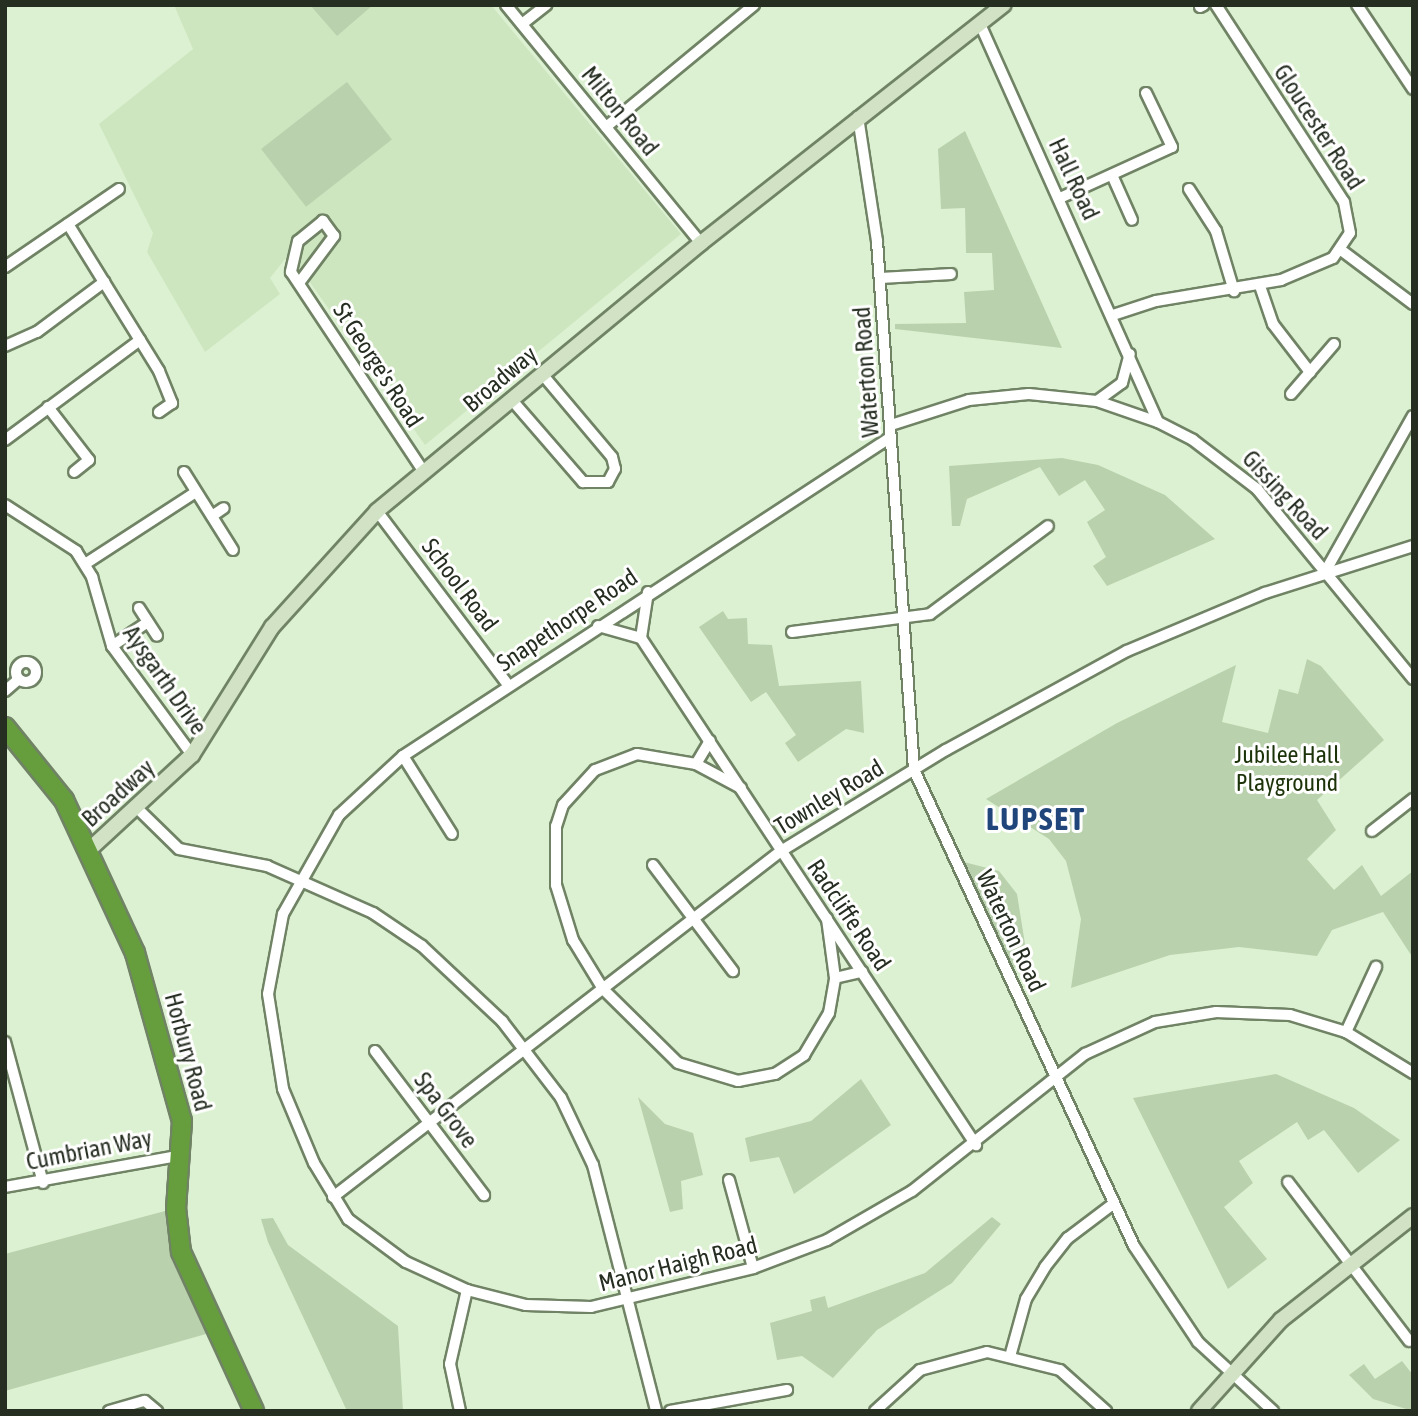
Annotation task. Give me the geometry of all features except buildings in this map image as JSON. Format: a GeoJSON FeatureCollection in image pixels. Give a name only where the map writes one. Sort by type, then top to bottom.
{"type":"FeatureCollection","features":[{"type":"Feature","properties":{"kind":"highway","name":"Horbury Road"},"geometry":{"type":"LineString","coordinates":[[5,727],[59,791],[90,849],[135,953],[175,1086],[182,1155],[176,1208],[181,1252],[254,1411]]}},
{"type":"Feature","properties":{"kind":"street","name":"Milton Road"},"geometry":{"type":"LineString","coordinates":[[506,5],[701,243]]}},
{"type":"Feature","properties":{"kind":"street"},"geometry":{"type":"LineString","coordinates":[[522,24],[545,5]]}},
{"type":"Feature","properties":{"kind":"street"},"geometry":{"type":"LineString","coordinates":[[606,127],[754,5]]}},
{"type":"Feature","properties":{"kind":"street","name":"Broadway"},"geometry":{"type":"LineString","coordinates":[[90,849],[138,809],[192,755],[272,627],[377,510],[701,243],[1003,5]]}},
{"type":"Feature","properties":{"kind":"street","name":"Gloucester Road"},"geometry":{"type":"LineString","coordinates":[[1216,5],[1344,202],[1350,223],[1341,250]]}},
{"type":"Feature","properties":{"kind":"street"},"geometry":{"type":"LineString","coordinates":[[1357,5],[1413,89]]}},
{"type":"Feature","properties":{"kind":"street","name":"Hall Road"},"geometry":{"type":"LineString","coordinates":[[979,24],[1130,352],[1158,422]]}},
{"type":"Feature","properties":{"kind":"street"},"geometry":{"type":"LineString","coordinates":[[1060,198],[1172,147],[1146,93]]}},
{"type":"Feature","properties":{"kind":"street","name":"Waterton Road"},"geometry":{"type":"LineString","coordinates":[[858,117],[865,134],[881,278],[914,770],[1113,1204],[1171,1307],[1228,1375],[1273,1411]]}},
{"type":"Feature","properties":{"kind":"street"},"geometry":{"type":"LineString","coordinates":[[1112,175],[1124,210],[1132,220]]}},
{"type":"Feature","properties":{"kind":"street"},"geometry":{"type":"LineString","coordinates":[[5,267],[119,189]]}},
{"type":"Feature","properties":{"kind":"street"},"geometry":{"type":"LineString","coordinates":[[1189,189],[1216,231],[1234,292]]}},
{"type":"Feature","properties":{"kind":"street","name":"St George's Road"},"geometry":{"type":"LineString","coordinates":[[299,283],[334,236],[323,221],[291,255],[299,283],[423,471]]}},
{"type":"Feature","properties":{"kind":"street"},"geometry":{"type":"LineString","coordinates":[[68,223],[140,340],[172,403],[159,412]]}},
{"type":"Feature","properties":{"kind":"street"},"geometry":{"type":"LineString","coordinates":[[1113,315],[1183,296],[1234,292],[1260,286],[1323,264],[1341,250],[1413,304]]}},
{"type":"Feature","properties":{"kind":"street","name":"Waterton Road"},"geometry":{"type":"LineString","coordinates":[[881,278],[951,274]]}},
{"type":"Feature","properties":{"kind":"street"},"geometry":{"type":"LineString","coordinates":[[5,346],[37,332],[104,282]]}},
{"type":"Feature","properties":{"kind":"street"},"geometry":{"type":"LineString","coordinates":[[1260,286],[1280,336],[1310,372]]}},
{"type":"Feature","properties":{"kind":"street"},"geometry":{"type":"LineString","coordinates":[[5,440],[140,340]]}},
{"type":"Feature","properties":{"kind":"street"},"geometry":{"type":"LineString","coordinates":[[1291,394],[1334,344]]}},
{"type":"Feature","properties":{"kind":"street"},"geometry":{"type":"LineString","coordinates":[[1097,401],[1122,383],[1130,352]]}},
{"type":"Feature","properties":{"kind":"street"},"geometry":{"type":"LineString","coordinates":[[511,399],[583,482],[608,482],[615,469],[612,457],[542,374]]}},
{"type":"Feature","properties":{"kind":"street","name":"Gissing Road"},"geometry":{"type":"LineString","coordinates":[[891,425],[996,396],[1097,401],[1158,422],[1205,447],[1257,489],[1413,679]]}},
{"type":"Feature","properties":{"kind":"street"},"geometry":{"type":"LineString","coordinates":[[48,407],[89,460],[74,472]]}},
{"type":"Feature","properties":{"kind":"street"},"geometry":{"type":"LineString","coordinates":[[1325,572],[1413,416]]}},
{"type":"Feature","properties":{"kind":"street","name":"Snapethorpe Road"},"geometry":{"type":"LineString","coordinates":[[301,877],[339,815],[403,756],[648,592],[891,437]]}},
{"type":"Feature","properties":{"kind":"street"},"geometry":{"type":"LineString","coordinates":[[184,472],[233,550]]}},
{"type":"Feature","properties":{"kind":"street"},"geometry":{"type":"LineString","coordinates":[[85,564],[196,492]]}},
{"type":"Feature","properties":{"kind":"street","name":"Aysgarth Drive"},"geometry":{"type":"LineString","coordinates":[[5,505],[64,542],[85,564],[111,646],[192,755]]}},
{"type":"Feature","properties":{"kind":"street"},"geometry":{"type":"LineString","coordinates":[[212,516],[224,508]]}},
{"type":"Feature","properties":{"kind":"street","name":"School Road"},"geometry":{"type":"LineString","coordinates":[[377,510],[508,685]]}},
{"type":"Feature","properties":{"kind":"street"},"geometry":{"type":"LineString","coordinates":[[792,632],[903,621],[930,614],[1048,526]]}},
{"type":"Feature","properties":{"kind":"street","name":"Townley Road"},"geometry":{"type":"LineString","coordinates":[[333,1197],[781,851],[914,770],[1126,651],[1325,572],[1413,546]]}},
{"type":"Feature","properties":{"kind":"street"},"geometry":{"type":"LineString","coordinates":[[598,626],[641,638],[648,592]]}},
{"type":"Feature","properties":{"kind":"street"},"geometry":{"type":"LineString","coordinates":[[139,608],[157,636]]}},
{"type":"Feature","properties":{"kind":"street"},"geometry":{"type":"LineString","coordinates":[[111,646],[148,622]]}},
{"type":"Feature","properties":{"kind":"street","name":"Radcliffe Road"},"geometry":{"type":"LineString","coordinates":[[641,638],[976,1145]]}},
{"type":"Feature","properties":{"kind":"street"},"geometry":{"type":"LineString","coordinates":[[5,691],[19,679]]}},
{"type":"Feature","properties":{"kind":"street"},"geometry":{"type":"LineString","coordinates":[[696,764],[710,741]]}},
{"type":"Feature","properties":{"kind":"street"},"geometry":{"type":"LineString","coordinates":[[403,756],[452,834]]}},
{"type":"Feature","properties":{"kind":"street"},"geometry":{"type":"LineString","coordinates":[[741,788],[696,764],[665,756],[614,760],[577,786],[563,806],[555,826],[556,885],[573,940],[603,989],[678,1063],[738,1081],[775,1074],[804,1055],[829,1013],[835,978],[827,919]]}},
{"type":"Feature","properties":{"kind":"street"},"geometry":{"type":"LineString","coordinates":[[1372,831],[1413,799]]}},
{"type":"Feature","properties":{"kind":"street"},"geometry":{"type":"LineString","coordinates":[[138,809],[178,849],[301,877],[422,946],[526,1049],[561,1098],[593,1165],[631,1300],[656,1411]]}},
{"type":"Feature","properties":{"kind":"street"},"geometry":{"type":"LineString","coordinates":[[653,865],[733,971]]}},
{"type":"Feature","properties":{"kind":"street","name":"Manor Haigh Road"},"geometry":{"type":"LineString","coordinates":[[301,877],[275,941],[270,1030],[294,1119],[333,1197],[348,1219],[406,1262],[467,1290],[563,1307],[631,1300],[753,1268],[856,1224],[976,1145],[1054,1078],[1131,1030],[1198,1014],[1290,1015],[1346,1032],[1413,1073]]}},
{"type":"Feature","properties":{"kind":"street"},"geometry":{"type":"LineString","coordinates":[[1346,1032],[1376,967]]}},
{"type":"Feature","properties":{"kind":"street"},"geometry":{"type":"LineString","coordinates":[[835,978],[862,972]]}},
{"type":"Feature","properties":{"kind":"street"},"geometry":{"type":"LineString","coordinates":[[5,1041],[43,1183]]}},
{"type":"Feature","properties":{"kind":"street","name":"Spa Grove"},"geometry":{"type":"LineString","coordinates":[[375,1051],[484,1195]]}},
{"type":"Feature","properties":{"kind":"street","name":"Cumbrian Way"},"geometry":{"type":"LineString","coordinates":[[5,1187],[43,1183],[182,1155]]}},
{"type":"Feature","properties":{"kind":"street"},"geometry":{"type":"LineString","coordinates":[[729,1180],[753,1268]]}},
{"type":"Feature","properties":{"kind":"street"},"geometry":{"type":"LineString","coordinates":[[1288,1182],[1409,1341]]}},
{"type":"Feature","properties":{"kind":"street"},"geometry":{"type":"LineString","coordinates":[[1011,1353],[1023,1308],[1045,1267],[1068,1238],[1113,1204]]}},
{"type":"Feature","properties":{"kind":"street"},"geometry":{"type":"LineString","coordinates":[[1199,1411],[1228,1375],[1348,1262],[1413,1216]]}},
{"type":"Feature","properties":{"kind":"street"},"geometry":{"type":"LineString","coordinates":[[460,1411],[450,1364],[467,1290]]}},
{"type":"Feature","properties":{"kind":"street"},"geometry":{"type":"LineString","coordinates":[[875,1411],[901,1383],[942,1361],[1011,1353],[1060,1370],[1106,1411]]}},
{"type":"Feature","properties":{"kind":"street"},"geometry":{"type":"LineString","coordinates":[[670,1411],[787,1390]]}},
{"type":"Feature","properties":{"kind":"street"},"geometry":{"type":"LineString","coordinates":[[109,1411],[145,1401],[156,1411]]}},
{"type":"Feature","properties":{"kind":"shaded area"},"geometry":{"type":"Polygon","coordinates":[[[174,5],[491,5],[681,234],[425,445],[309,281],[285,259],[270,278],[280,294],[205,352],[147,252],[153,233],[99,124],[193,49],[174,5]]]}},
{"type":"Feature","properties":{"kind":"green space"},"geometry":{"type":"Polygon","coordinates":[[[310,5],[373,5],[337,36],[310,5]]]}},
{"type":"Feature","properties":{"kind":"green space"},"geometry":{"type":"Polygon","coordinates":[[[347,82],[392,140],[306,207],[261,149],[347,82]]]}},
{"type":"Feature","properties":{"kind":"green space"},"geometry":{"type":"Polygon","coordinates":[[[965,131],[1062,348],[895,329],[895,324],[966,323],[964,292],[994,290],[992,253],[966,253],[965,208],[941,209],[938,149],[965,131]]]}},
{"type":"Feature","properties":{"kind":"green space"},"geometry":{"type":"Polygon","coordinates":[[[1062,458],[1098,465],[1165,495],[1215,539],[1107,586],[1093,566],[1106,557],[1087,522],[1105,510],[1085,480],[1059,496],[1040,467],[967,499],[960,526],[952,526],[949,466],[1062,458]]]}},
{"type":"Feature","properties":{"kind":"green space"},"geometry":{"type":"Polygon","coordinates":[[[723,611],[728,619],[747,618],[748,644],[772,645],[779,686],[861,681],[864,733],[846,729],[798,762],[785,743],[796,735],[766,692],[751,702],[699,627],[723,611]]]}},
{"type":"Feature","properties":{"kind":"green space","name":"Jubilee Hall Playground"},"geometry":{"type":"Polygon","coordinates":[[[1307,659],[1321,666],[1384,740],[1317,800],[1336,830],[1307,859],[1334,890],[1362,865],[1381,896],[1413,871],[1413,958],[1383,912],[1332,930],[1317,956],[1239,947],[1170,955],[1071,988],[1081,919],[1066,861],[1049,839],[986,799],[1117,723],[1236,665],[1222,722],[1268,733],[1279,689],[1298,694],[1307,659]]]}},
{"type":"Feature","properties":{"kind":"green space"},"geometry":{"type":"Polygon","coordinates":[[[956,860],[999,871],[1017,894],[1025,944],[1010,978],[956,860]]]}},
{"type":"Feature","properties":{"kind":"green space"},"geometry":{"type":"Polygon","coordinates":[[[1276,1074],[1354,1108],[1400,1140],[1358,1173],[1324,1130],[1308,1140],[1297,1122],[1239,1161],[1253,1183],[1224,1207],[1267,1259],[1228,1289],[1133,1098],[1276,1074]]]}},
{"type":"Feature","properties":{"kind":"green space"},"geometry":{"type":"Polygon","coordinates":[[[861,1079],[891,1125],[794,1194],[779,1157],[750,1162],[745,1138],[811,1121],[861,1079]]]}},
{"type":"Feature","properties":{"kind":"green space"},"geometry":{"type":"Polygon","coordinates":[[[638,1097],[665,1124],[693,1133],[703,1175],[681,1181],[683,1209],[670,1212],[638,1097]]]}},
{"type":"Feature","properties":{"kind":"green space"},"geometry":{"type":"Polygon","coordinates":[[[176,1208],[213,1332],[5,1391],[5,1254],[176,1208]]]}},
{"type":"Feature","properties":{"kind":"green space"},"geometry":{"type":"Polygon","coordinates":[[[992,1217],[1001,1224],[952,1283],[877,1330],[833,1378],[802,1356],[777,1360],[770,1323],[812,1311],[810,1300],[825,1296],[828,1308],[925,1273],[992,1217]]]}},
{"type":"Feature","properties":{"kind":"green space"},"geometry":{"type":"Polygon","coordinates":[[[273,1218],[288,1245],[398,1326],[403,1411],[347,1411],[268,1242],[261,1219],[273,1218]]]}},
{"type":"Feature","properties":{"kind":"green space"},"geometry":{"type":"Polygon","coordinates":[[[1402,1361],[1413,1375],[1413,1411],[1373,1399],[1349,1375],[1364,1364],[1375,1379],[1402,1361]]]}},
{"type":"Feature","properties":{"kind":"district","name":"LUPSET"},"geometry":{"type":"Point","coordinates":[1036,819]}}]}
